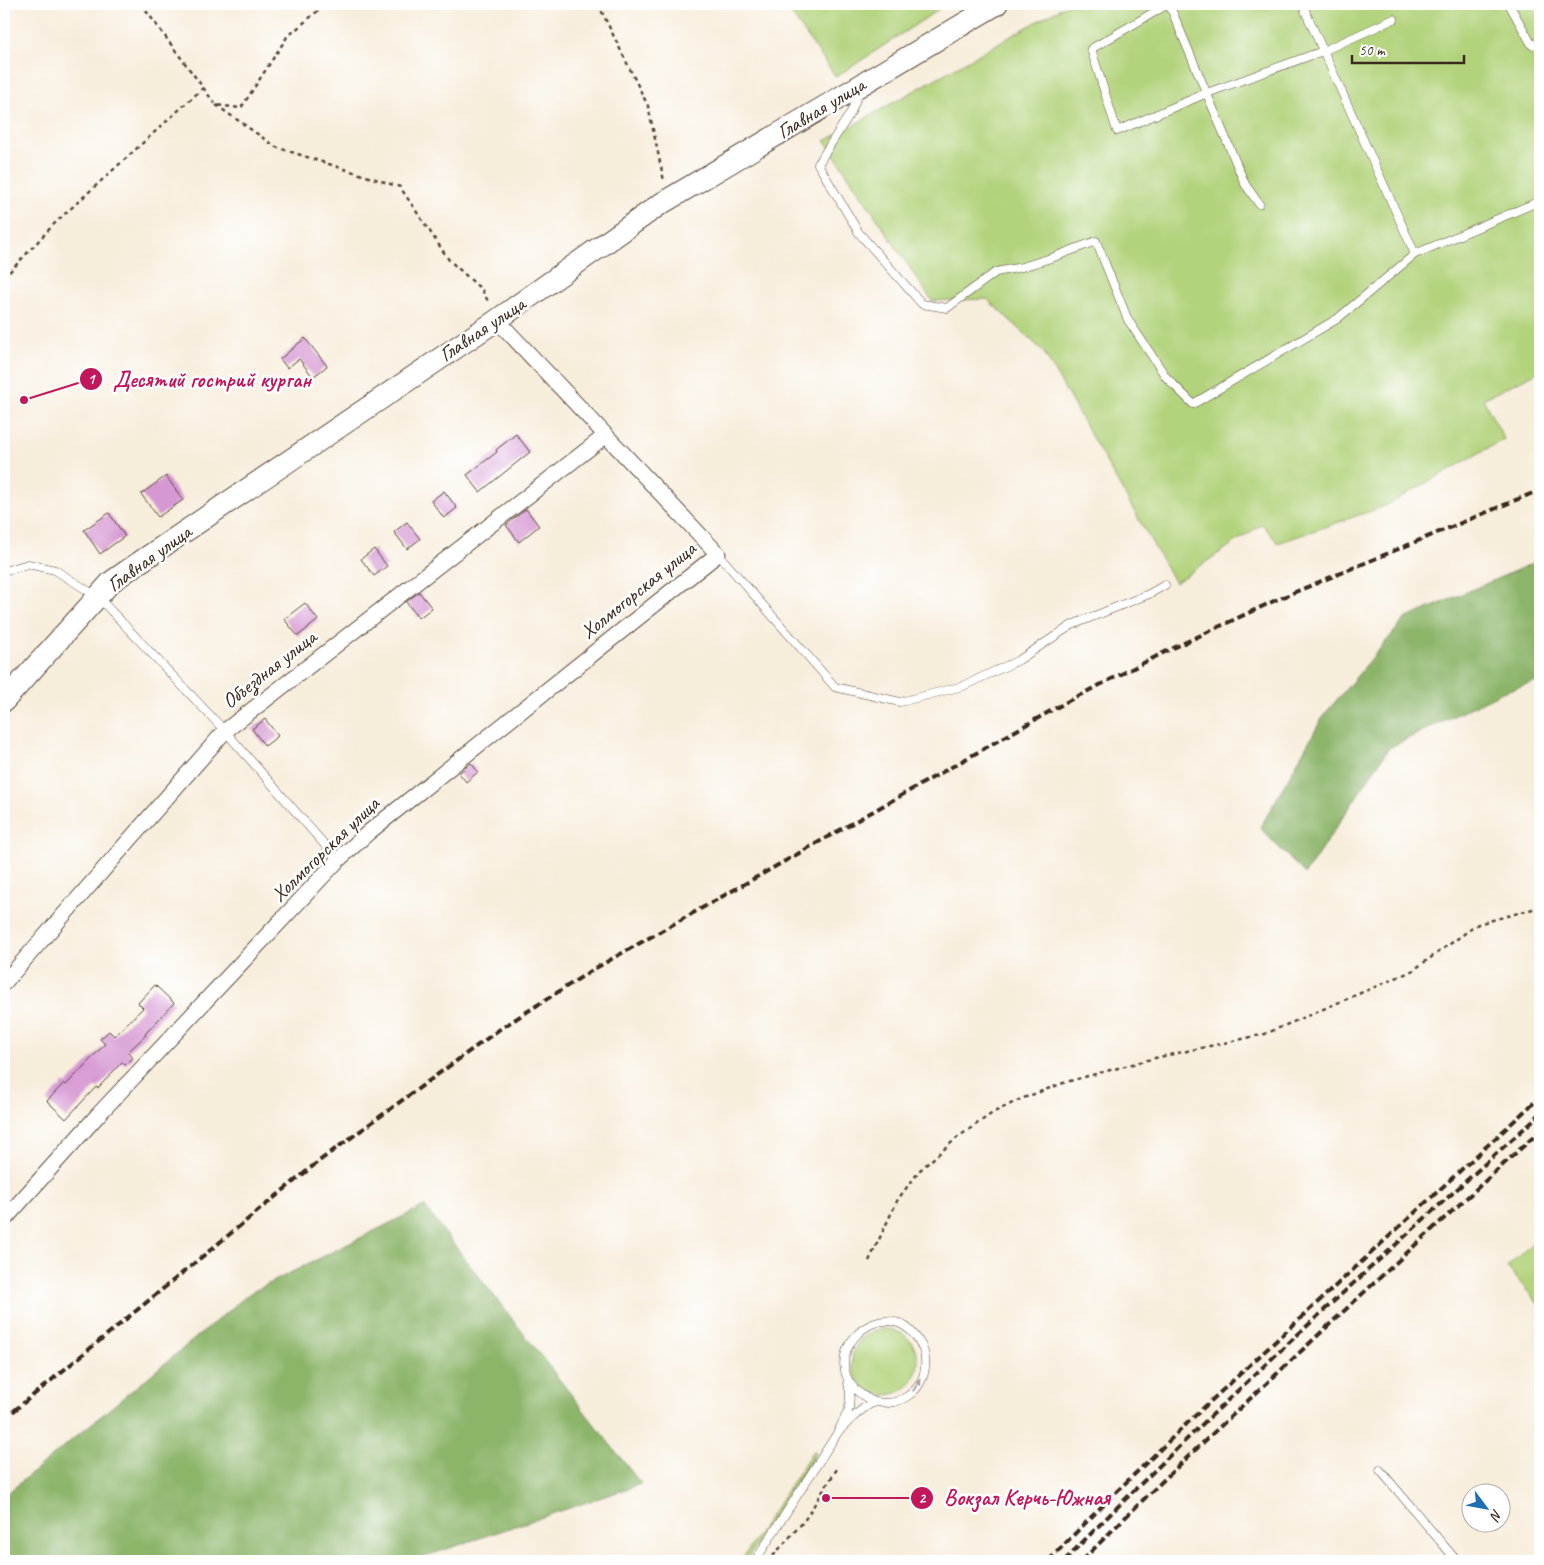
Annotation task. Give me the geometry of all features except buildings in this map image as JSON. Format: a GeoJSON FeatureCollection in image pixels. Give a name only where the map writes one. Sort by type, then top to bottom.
{"type":"FeatureCollection","features":[{"type":"Feature","properties":{"kind":"street","name":"Главная улица"},"geometry":{"type":"LineString","coordinates":[[4,702],[112,582],[130,568],[497,320],[659,205],[997,4]]}},
{"type":"Feature","properties":{"kind":"street"},"geometry":{"type":"LineString","coordinates":[[497,320],[718,554]]}},
{"type":"Feature","properties":{"kind":"street","name":"Объездная улица"},"geometry":{"type":"LineString","coordinates":[[4,983],[225,730],[605,436]]}},
{"type":"Feature","properties":{"kind":"street","name":"Холмогорская улица"},"geometry":{"type":"LineString","coordinates":[[4,1220],[98,1115],[338,860],[369,832],[718,554]]}},
{"type":"Feature","properties":{"kind":"lane"},"geometry":{"type":"LineString","coordinates":[[1259,204],[1244,184],[1207,93],[1168,4],[1091,49],[1117,131],[1207,93],[1323,51],[1394,19]]}},
{"type":"Feature","properties":{"kind":"lane"},"geometry":{"type":"LineString","coordinates":[[1302,4],[1415,254]]}},
{"type":"Feature","properties":{"kind":"lane"},"geometry":{"type":"LineString","coordinates":[[1509,4],[1532,45],[1540,43]]}},
{"type":"Feature","properties":{"kind":"lane"},"geometry":{"type":"LineString","coordinates":[[863,83],[852,112],[818,164],[859,233],[922,304],[947,308],[996,272],[1022,267],[1096,241],[1128,320],[1166,377],[1193,404],[1337,319],[1415,254],[1540,201]]}},
{"type":"Feature","properties":{"kind":"lane"},"geometry":{"type":"LineString","coordinates":[[718,554],[835,688],[900,702],[963,686],[1019,660],[1072,625],[1149,594],[1165,585]]}},
{"type":"Feature","properties":{"kind":"lane"},"geometry":{"type":"LineString","coordinates":[[4,571],[28,564],[55,570],[98,597],[225,730],[338,860]]}},
{"type":"Feature","properties":{"kind":"lane"},"geometry":{"type":"LineString","coordinates":[[755,1561],[838,1432],[849,1409],[850,1393],[844,1365],[850,1341],[859,1331],[870,1324],[882,1322],[895,1323],[907,1328],[916,1336],[923,1347],[926,1359],[920,1383],[911,1393],[900,1400],[888,1403],[875,1402],[863,1397],[847,1378]]}},
{"type":"Feature","properties":{"kind":"lane"},"geometry":{"type":"LineString","coordinates":[[838,1432],[863,1408],[875,1402]]}},
{"type":"Feature","properties":{"kind":"lane"},"geometry":{"type":"LineString","coordinates":[[1380,1470],[1457,1561]]}},
{"type":"Feature","properties":{"kind":"path"},"geometry":{"type":"LineString","coordinates":[[140,4],[216,105],[276,148],[400,187],[449,260],[482,290],[497,320]]}},
{"type":"Feature","properties":{"kind":"path"},"geometry":{"type":"LineString","coordinates":[[216,105],[241,108],[287,37],[326,4]]}},
{"type":"Feature","properties":{"kind":"path"},"geometry":{"type":"LineString","coordinates":[[598,4],[648,106],[664,179],[659,205]]}},
{"type":"Feature","properties":{"kind":"path"},"geometry":{"type":"LineString","coordinates":[[4,278],[56,222],[203,88]]}},
{"type":"Feature","properties":{"kind":"path"},"geometry":{"type":"LineString","coordinates":[[868,1261],[898,1199],[920,1170],[958,1137],[994,1112],[1021,1099],[1066,1082],[1155,1058],[1265,1034],[1412,971],[1478,924],[1540,907]]}},
{"type":"Feature","properties":{"kind":"path"},"geometry":{"type":"LineString","coordinates":[[769,1561],[804,1521],[838,1470]]}},
{"type":"Feature","properties":{"kind":"green space"},"geometry":{"type":"Polygon","coordinates":[[[784,4],[947,4],[836,77],[784,4]]]}},
{"type":"Feature","properties":{"kind":"green space"},"geometry":{"type":"Polygon","coordinates":[[[1068,4],[1540,4],[1540,371],[1483,399],[1504,439],[1385,506],[1278,543],[1262,524],[1175,583],[1043,351],[987,299],[932,301],[825,141],[1068,4]]]}},
{"type":"Feature","properties":{"kind":"green space"},"geometry":{"type":"Polygon","coordinates":[[[1540,560],[1540,680],[1502,692],[1389,748],[1305,874],[1260,828],[1324,715],[1405,619],[1540,560]]]}},
{"type":"Feature","properties":{"kind":"green space"},"geometry":{"type":"Polygon","coordinates":[[[424,1206],[641,1484],[411,1561],[4,1561],[4,1496],[250,1293],[424,1206]]]}},
{"type":"Feature","properties":{"kind":"green space"},"geometry":{"type":"Polygon","coordinates":[[[1540,1236],[1540,1306],[1507,1267],[1540,1236]]]}},
{"type":"Feature","properties":{"kind":"green space"},"geometry":{"type":"Polygon","coordinates":[[[885,1329],[898,1331],[913,1344],[916,1349],[918,1362],[916,1375],[903,1390],[898,1393],[885,1395],[872,1393],[857,1380],[854,1375],[852,1362],[854,1349],[867,1334],[872,1331],[885,1329]]]}},
{"type":"Feature","properties":{"kind":"green space"},"geometry":{"type":"Polygon","coordinates":[[[814,1451],[815,1454],[746,1561],[741,1561],[812,1452],[814,1451]]]}},
{"type":"Feature","properties":{"kind":"railway"},"geometry":{"type":"LineString","coordinates":[[4,1419],[319,1161],[500,1029],[594,969],[1070,700],[1167,651],[1276,600],[1540,490]]}},
{"type":"Feature","properties":{"kind":"railway"},"geometry":{"type":"LineString","coordinates":[[1048,1561],[1200,1411],[1540,1097]]}},
{"type":"Feature","properties":{"kind":"railway"},"geometry":{"type":"LineString","coordinates":[[1064,1561],[1121,1503],[1239,1390],[1540,1114]]}},
{"type":"Feature","properties":{"kind":"railway"},"geometry":{"type":"LineString","coordinates":[[1082,1561],[1205,1440],[1540,1131]]}},
{"type":"Feature","properties":{"kind":"place","name":"Десятий гострий курган"},"geometry":{"type":"Point","coordinates":[24,400]}},
{"type":"Feature","properties":{"kind":"place","name":"Вокзал Керчь-Южная"},"geometry":{"type":"Point","coordinates":[826,1498]}}]}
